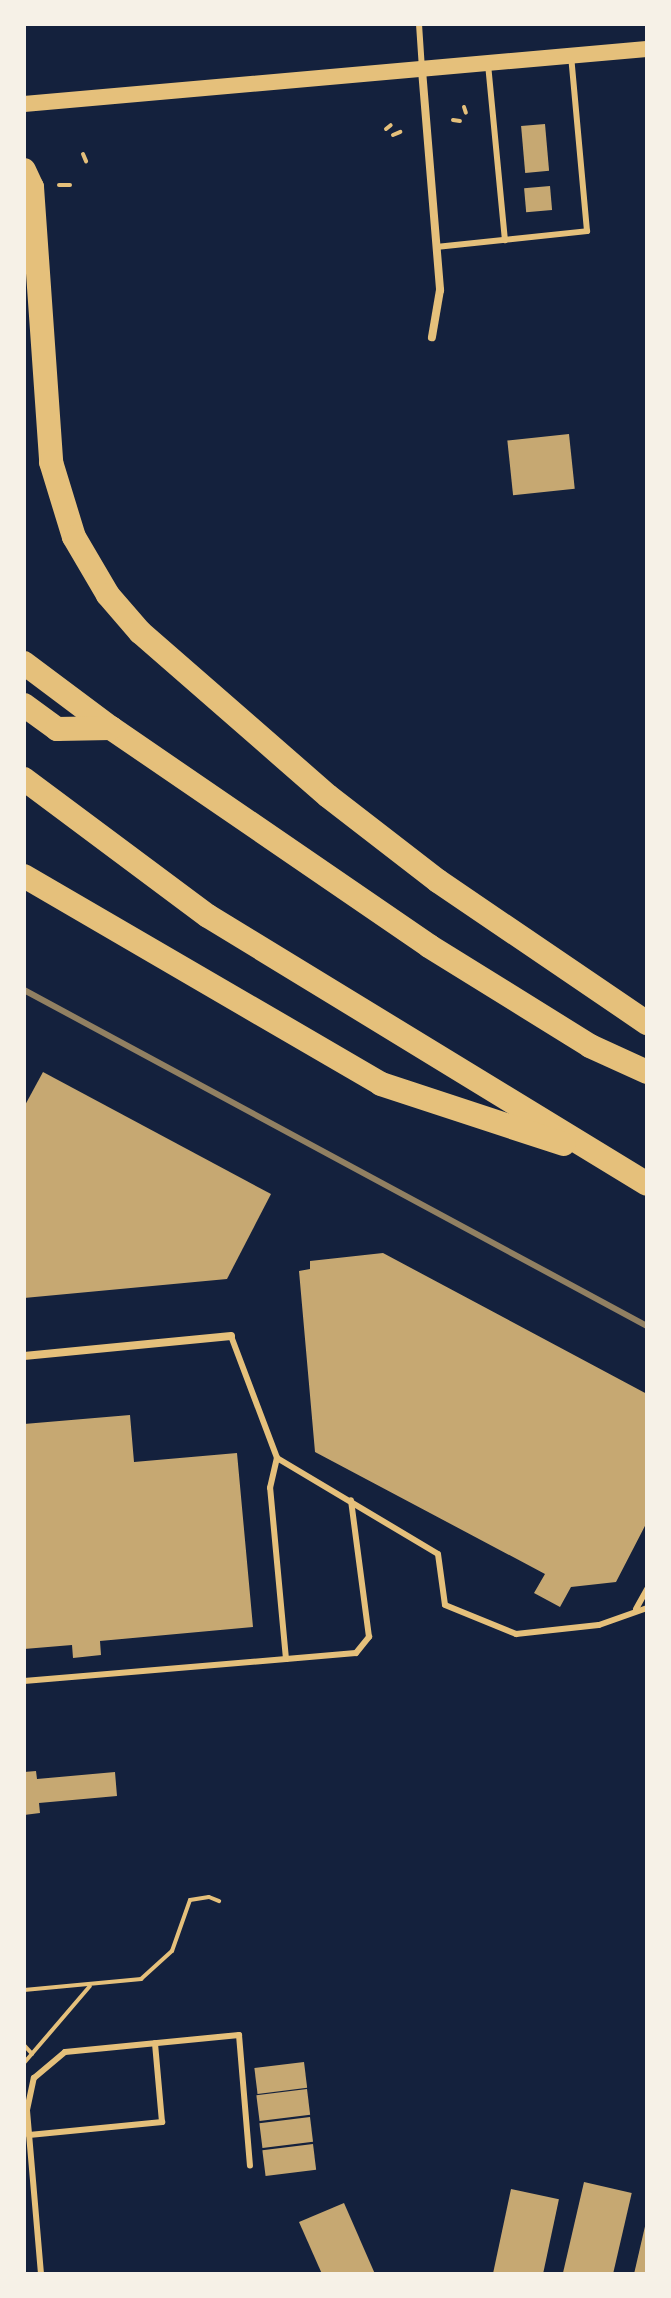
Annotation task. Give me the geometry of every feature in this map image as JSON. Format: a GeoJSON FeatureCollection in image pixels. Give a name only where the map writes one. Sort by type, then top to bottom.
{"type":"FeatureCollection","features":[{"type":"Feature","properties":{"kind":"highway"},"geometry":{"type":"LineString","coordinates":[[24,170],[32,187],[51,462],[74,537],[108,595],[162,652],[328,796],[450,890],[647,1023]]}},
{"type":"Feature","properties":{"kind":"highway"},"geometry":{"type":"LineString","coordinates":[[24,663],[111,728],[429,946],[590,1046],[647,1072]]}},
{"type":"Feature","properties":{"kind":"highway"},"geometry":{"type":"LineString","coordinates":[[24,705],[57,729],[111,728]]}},
{"type":"Feature","properties":{"kind":"highway"},"geometry":{"type":"LineString","coordinates":[[24,779],[208,916],[647,1184]]}},
{"type":"Feature","properties":{"kind":"highway"},"geometry":{"type":"LineString","coordinates":[[24,876],[381,1084],[603,1157]]}},
{"type":"Feature","properties":{"kind":"main road"},"geometry":{"type":"LineString","coordinates":[[24,104],[647,49]]}},
{"type":"Feature","properties":{"kind":"street"},"geometry":{"type":"LineString","coordinates":[[422,69],[440,290],[432,337]]}},
{"type":"Feature","properties":{"kind":"street"},"geometry":{"type":"LineString","coordinates":[[24,1356],[231,1336]]}},
{"type":"Feature","properties":{"kind":"lane"},"geometry":{"type":"LineString","coordinates":[[419,24],[422,69]]}},
{"type":"Feature","properties":{"kind":"lane"},"geometry":{"type":"LineString","coordinates":[[436,247],[587,231],[571,56]]}},
{"type":"Feature","properties":{"kind":"lane"},"geometry":{"type":"LineString","coordinates":[[488,63],[505,240]]}},
{"type":"Feature","properties":{"kind":"lane"},"geometry":{"type":"LineString","coordinates":[[231,1336],[277,1458],[270,1488],[286,1659]]}},
{"type":"Feature","properties":{"kind":"lane"},"geometry":{"type":"LineString","coordinates":[[277,1458],[438,1554],[445,1605],[516,1634],[599,1625],[636,1609],[647,1608]]}},
{"type":"Feature","properties":{"kind":"lane"},"geometry":{"type":"LineString","coordinates":[[24,1681],[356,1653],[369,1637],[351,1500]]}},
{"type":"Feature","properties":{"kind":"lane"},"geometry":{"type":"LineString","coordinates":[[636,1609],[647,1589]]}},
{"type":"Feature","properties":{"kind":"lane"},"geometry":{"type":"LineString","coordinates":[[41,2274],[27,2110],[34,2078],[65,2052],[239,2035],[250,2166]]}},
{"type":"Feature","properties":{"kind":"lane"},"geometry":{"type":"LineString","coordinates":[[29,2135],[162,2122],[155,2043]]}},
{"type":"Feature","properties":{"kind":"path"},"geometry":{"type":"LineString","coordinates":[[453,120],[460,121]]}},
{"type":"Feature","properties":{"kind":"path"},"geometry":{"type":"LineString","coordinates":[[386,129],[391,125]]}},
{"type":"Feature","properties":{"kind":"path"},"geometry":{"type":"LineString","coordinates":[[393,135],[400,132]]}},
{"type":"Feature","properties":{"kind":"path"},"geometry":{"type":"LineString","coordinates":[[83,154],[86,161]]}},
{"type":"Feature","properties":{"kind":"path"},"geometry":{"type":"LineString","coordinates":[[59,185],[70,185]]}},
{"type":"Feature","properties":{"kind":"path"},"geometry":{"type":"LineString","coordinates":[[24,1990],[141,1979],[172,1951],[190,1900],[209,1897],[219,1901]]}},
{"type":"Feature","properties":{"kind":"path"},"geometry":{"type":"LineString","coordinates":[[24,2063],[90,1986]]}},
{"type":"Feature","properties":{"kind":"path"},"geometry":{"type":"LineString","coordinates":[[24,2045],[32,2054]]}},
{"type":"Feature","properties":{"kind":"building"},"geometry":{"type":"Polygon","coordinates":[[[545,124],[549,171],[525,173],[521,126],[545,124]]]}},
{"type":"Feature","properties":{"kind":"building"},"geometry":{"type":"Polygon","coordinates":[[[550,186],[552,210],[526,212],[524,188],[550,186]]]}},
{"type":"Feature","properties":{"kind":"building"},"geometry":{"type":"Polygon","coordinates":[[[569,434],[575,489],[513,495],[507,440],[569,434]]]}},
{"type":"Feature","properties":{"kind":"building"},"geometry":{"type":"Polygon","coordinates":[[[43,1072],[271,1194],[227,1279],[24,1298],[24,1107],[43,1072]]]}},
{"type":"Feature","properties":{"kind":"building"},"geometry":{"type":"Polygon","coordinates":[[[383,1253],[647,1394],[647,1522],[616,1582],[571,1587],[560,1607],[534,1593],[545,1574],[315,1452],[299,1271],[310,1269],[310,1261],[383,1253]]]}},
{"type":"Feature","properties":{"kind":"building"},"geometry":{"type":"Polygon","coordinates":[[[130,1415],[134,1462],[237,1453],[253,1627],[100,1641],[101,1655],[73,1658],[72,1645],[24,1649],[24,1424],[130,1415]]]}},
{"type":"Feature","properties":{"kind":"building"},"geometry":{"type":"Polygon","coordinates":[[[36,1771],[37,1779],[115,1772],[117,1796],[39,1803],[40,1813],[24,1815],[24,1772],[36,1771]]]}},
{"type":"Feature","properties":{"kind":"building"},"geometry":{"type":"Polygon","coordinates":[[[304,2062],[307,2088],[258,2094],[254,2068],[304,2062]]]}},
{"type":"Feature","properties":{"kind":"building"},"geometry":{"type":"Polygon","coordinates":[[[307,2089],[310,2115],[260,2121],[256,2095],[307,2089]]]}},
{"type":"Feature","properties":{"kind":"building"},"geometry":{"type":"Polygon","coordinates":[[[310,2117],[313,2142],[262,2148],[259,2123],[310,2117]]]}},
{"type":"Feature","properties":{"kind":"building"},"geometry":{"type":"Polygon","coordinates":[[[313,2144],[316,2170],[266,2176],[262,2150],[313,2144]]]}},
{"type":"Feature","properties":{"kind":"building"},"geometry":{"type":"Polygon","coordinates":[[[584,2182],[632,2193],[613,2274],[563,2274],[584,2182]]]}},
{"type":"Feature","properties":{"kind":"building"},"geometry":{"type":"Polygon","coordinates":[[[511,2189],[559,2199],[543,2274],[493,2274],[511,2189]]]}},
{"type":"Feature","properties":{"kind":"building"},"geometry":{"type":"Polygon","coordinates":[[[344,2203],[375,2274],[322,2274],[299,2222],[344,2203]]]}},
{"type":"Feature","properties":{"kind":"building"},"geometry":{"type":"Polygon","coordinates":[[[646,2222],[647,2274],[634,2274],[646,2222]]]}},
{"type":"Feature","properties":{"kind":"railway"},"geometry":{"type":"LineString","coordinates":[[24,990],[647,1326]]}}]}
